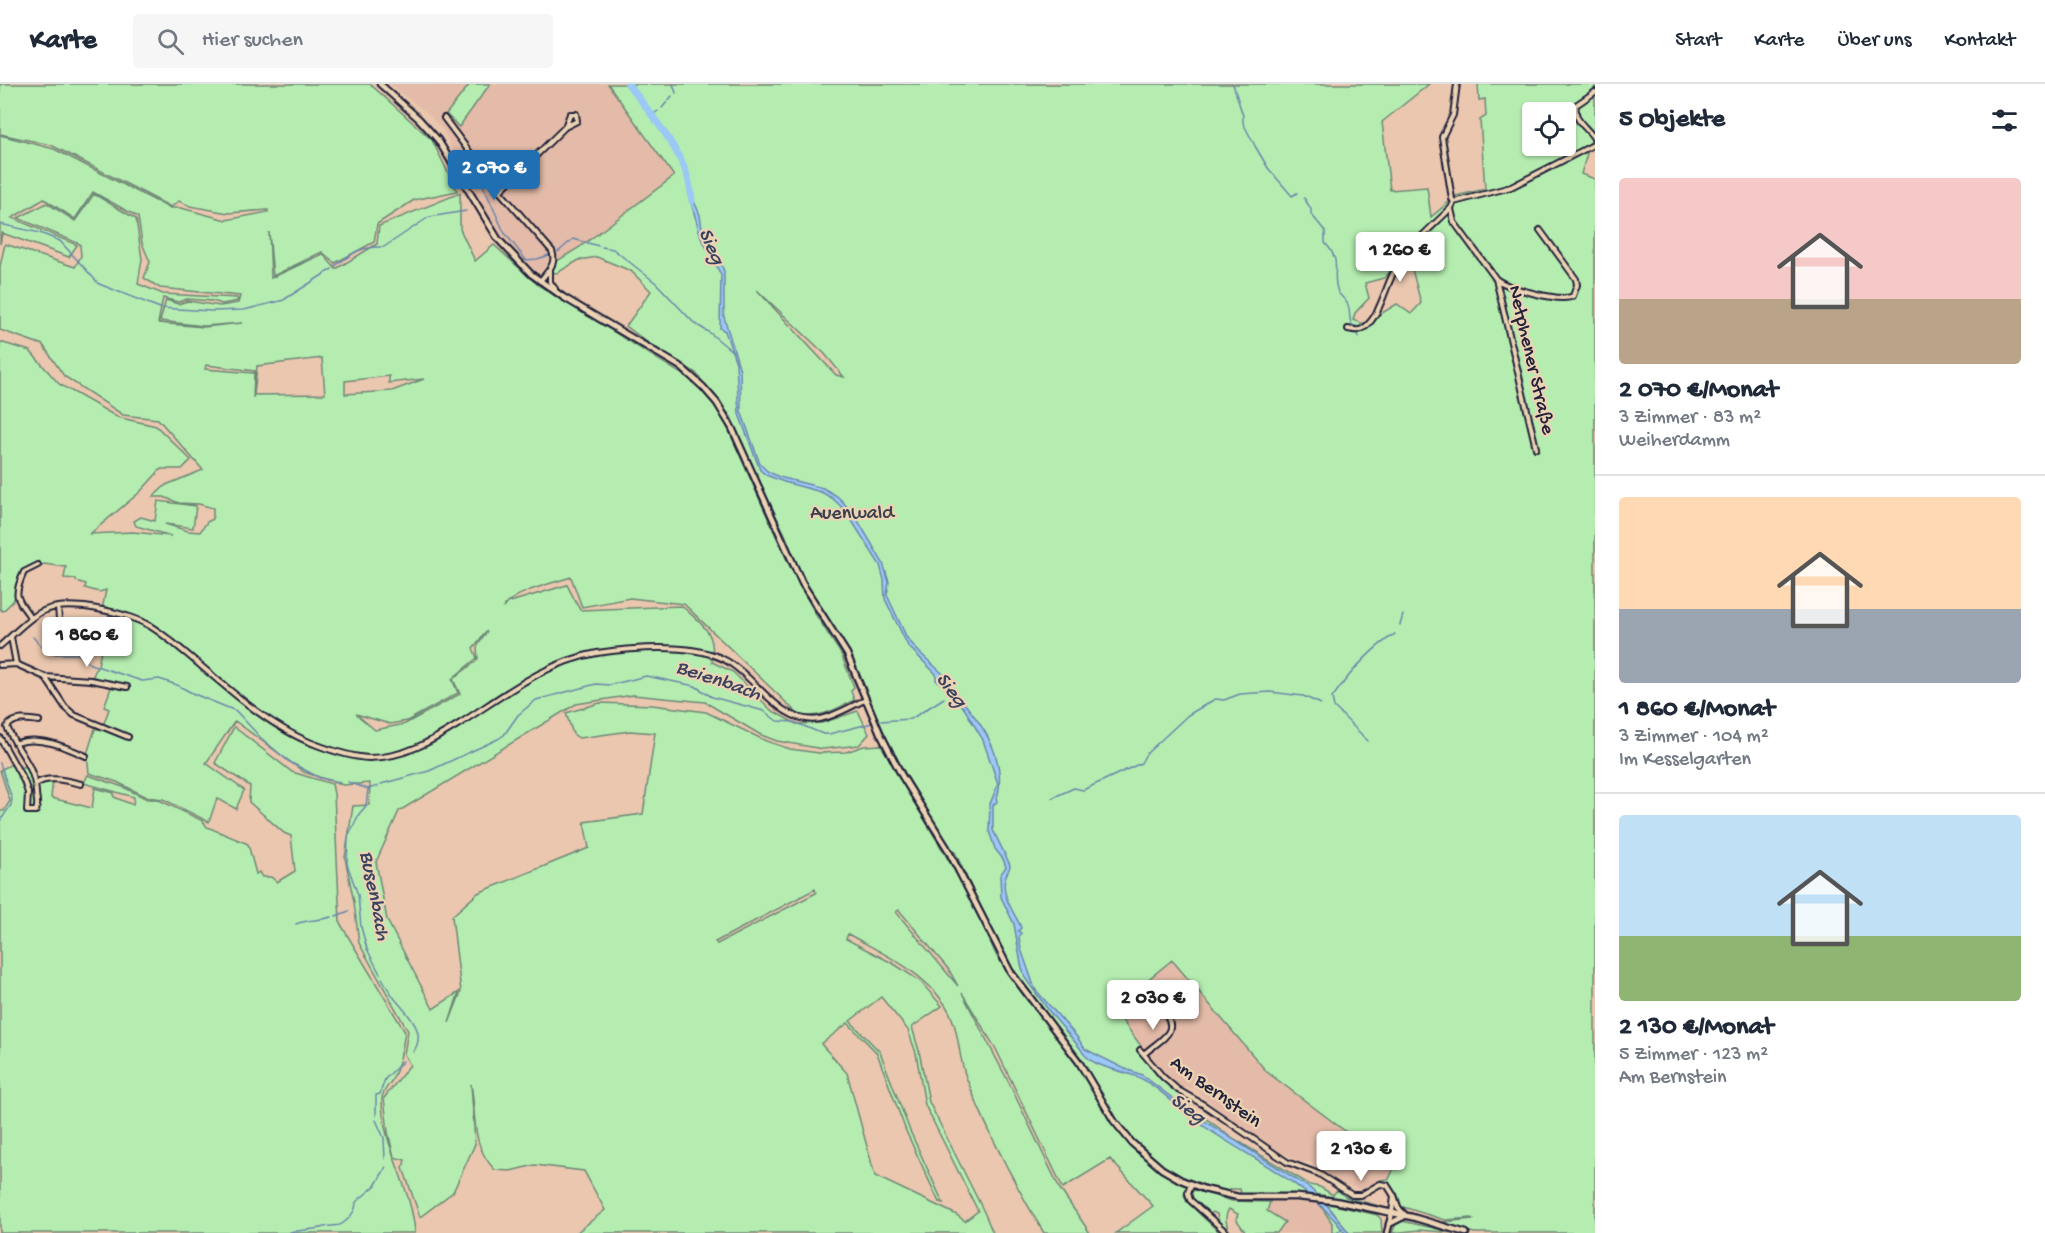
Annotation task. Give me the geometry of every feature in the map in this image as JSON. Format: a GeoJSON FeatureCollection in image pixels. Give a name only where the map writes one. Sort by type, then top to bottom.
{"type":"FeatureCollection","features":[{"type":"Feature","properties":{"kind":"main road"},"geometry":{"type":"LineString","coordinates":[[380,84],[419,119],[438,140],[498,239],[540,281],[559,295],[671,360],[688,372],[711,395],[732,428],[802,584],[847,654],[865,700],[902,776],[947,848],[998,949],[1020,987],[1079,1062],[1124,1134],[1154,1163],[1191,1184],[1230,1196],[1297,1197],[1335,1201],[1406,1216],[1466,1233]]}},
{"type":"Feature","properties":{"kind":"main road"},"geometry":{"type":"LineString","coordinates":[[1394,1196],[1398,1208],[1406,1216]]}},
{"type":"Feature","properties":{"kind":"main road"},"geometry":{"type":"LineString","coordinates":[[1388,1229],[1392,1213]]}},
{"type":"Feature","properties":{"kind":"main road"},"geometry":{"type":"LineString","coordinates":[[1388,1229],[1406,1216]]}},
{"type":"Feature","properties":{"kind":"street"},"geometry":{"type":"LineString","coordinates":[[1454,202],[1442,137],[1453,115],[1457,84]]}},
{"type":"Feature","properties":{"kind":"street"},"geometry":{"type":"LineString","coordinates":[[1348,328],[1357,331],[1365,328],[1375,315],[1385,288],[1402,258],[1451,208],[1454,202],[1511,188],[1595,142],[1588,128],[1582,126],[1578,121],[1575,110],[1576,105],[1595,92]]}},
{"type":"Feature","properties":{"kind":"street"},"geometry":{"type":"LineString","coordinates":[[444,118],[500,191],[552,251],[554,261],[540,281]]}},
{"type":"Feature","properties":{"kind":"street"},"geometry":{"type":"LineString","coordinates":[[500,191],[565,127]]}},
{"type":"Feature","properties":{"kind":"street","name":"Netphener Straße"},"geometry":{"type":"LineString","coordinates":[[1451,208],[1454,222],[1496,279],[1509,287],[1569,298],[1573,296],[1577,285],[1576,279],[1540,230]]}},
{"type":"Feature","properties":{"kind":"street"},"geometry":{"type":"LineString","coordinates":[[550,269],[550,282],[559,295]]}},
{"type":"Feature","properties":{"kind":"street","name":"Netphener Straße"},"geometry":{"type":"LineString","coordinates":[[1496,279],[1536,448]]}},
{"type":"Feature","properties":{"kind":"street"},"geometry":{"type":"LineString","coordinates":[[31,618],[17,600],[16,593],[24,572],[38,565]]}},
{"type":"Feature","properties":{"kind":"street"},"geometry":{"type":"LineString","coordinates":[[58,607],[60,632],[81,632]]}},
{"type":"Feature","properties":{"kind":"street"},"geometry":{"type":"LineString","coordinates":[[0,646],[31,618],[58,607],[95,609],[141,621],[164,635],[222,684],[293,735],[328,749],[362,757],[394,755],[424,745],[544,671],[576,658],[607,652],[671,650],[714,656],[739,669],[780,707],[804,719],[827,717],[865,700]]}},
{"type":"Feature","properties":{"kind":"street"},"geometry":{"type":"LineString","coordinates":[[11,636],[16,664]]}},
{"type":"Feature","properties":{"kind":"street"},"geometry":{"type":"LineString","coordinates":[[0,665],[16,664],[45,678],[91,680],[127,687]]}},
{"type":"Feature","properties":{"kind":"street"},"geometry":{"type":"LineString","coordinates":[[45,678],[65,707],[74,715],[128,737]]}},
{"type":"Feature","properties":{"kind":"street"},"geometry":{"type":"LineString","coordinates":[[0,738],[24,781],[28,793],[26,807],[30,812],[36,811],[38,808],[36,784],[29,765],[8,729],[8,725],[18,720],[39,721]]}},
{"type":"Feature","properties":{"kind":"street"},"geometry":{"type":"LineString","coordinates":[[17,743],[25,740],[63,746],[86,756]]}},
{"type":"Feature","properties":{"kind":"street"},"geometry":{"type":"LineString","coordinates":[[36,784],[47,779],[81,784]]}},
{"type":"Feature","properties":{"kind":"street","name":"Am Bernstein"},"geometry":{"type":"LineString","coordinates":[[1144,1054],[1169,1032],[1172,1024],[1161,1008]]}},
{"type":"Feature","properties":{"kind":"street","name":"Am Bernstein"},"geometry":{"type":"LineString","coordinates":[[1140,1050],[1163,1077],[1178,1090],[1204,1105],[1287,1162],[1319,1174],[1352,1195],[1361,1196],[1380,1184],[1387,1185],[1394,1196]]}},
{"type":"Feature","properties":{"kind":"street"},"geometry":{"type":"LineString","coordinates":[[1191,1184],[1188,1193],[1190,1200],[1227,1233]]}},
{"type":"Feature","properties":{"kind":"street"},"geometry":{"type":"LineString","coordinates":[[1392,1213],[1394,1196]]}},
{"type":"Feature","properties":{"kind":"shaded area"},"geometry":{"type":"Polygon","coordinates":[[[390,84],[608,84],[674,176],[580,247],[541,271],[534,271],[507,244],[481,207],[443,130],[426,112],[390,84]]]}},
{"type":"Feature","properties":{"kind":"shaded area"},"geometry":{"type":"Polygon","coordinates":[[[1172,959],[1202,996],[1339,1128],[1394,1168],[1389,1179],[1380,1180],[1359,1189],[1337,1182],[1310,1162],[1300,1162],[1288,1155],[1271,1150],[1235,1124],[1200,1094],[1196,1087],[1181,1089],[1152,1060],[1113,1008],[1172,959]]]}},
{"type":"Feature","properties":{"kind":"shaded area"},"geometry":{"type":"Polygon","coordinates":[[[1270,1202],[1319,1203],[1332,1223],[1332,1233],[1277,1233],[1285,1222],[1267,1211],[1270,1202]]]}},
{"type":"Feature","properties":{"kind":"green space","name":"Auenwald"},"geometry":{"type":"Polygon","coordinates":[[[0,84],[370,84],[432,140],[457,191],[414,200],[377,224],[374,242],[335,263],[322,252],[273,276],[269,232],[271,278],[323,254],[336,269],[377,244],[379,226],[460,193],[460,229],[475,261],[494,245],[538,285],[693,381],[710,399],[724,420],[789,565],[816,615],[841,654],[854,687],[851,691],[854,700],[834,710],[814,716],[799,715],[684,604],[630,598],[582,607],[571,577],[524,593],[507,603],[567,585],[580,610],[682,606],[702,624],[710,636],[712,662],[733,672],[771,710],[796,724],[822,723],[858,711],[869,734],[859,745],[823,749],[777,741],[761,735],[705,702],[633,695],[576,704],[399,811],[376,862],[387,920],[433,1009],[459,992],[449,1023],[461,992],[452,916],[478,893],[589,848],[584,822],[643,814],[655,733],[630,731],[579,738],[573,734],[566,713],[600,703],[652,705],[706,712],[766,741],[790,749],[819,753],[846,752],[864,746],[881,745],[970,897],[996,955],[1028,1002],[1032,999],[1005,960],[955,852],[945,842],[898,761],[836,632],[802,577],[785,534],[759,482],[731,417],[696,373],[626,326],[651,291],[631,271],[597,257],[579,260],[557,273],[552,272],[557,261],[580,247],[674,176],[608,84],[1429,84],[1382,122],[1390,190],[1427,187],[1431,217],[1456,196],[1485,189],[1480,120],[1486,116],[1485,99],[1479,100],[1478,84],[1595,84],[1595,90],[1580,100],[1595,94],[1595,126],[1581,174],[1595,179],[1595,1233],[1474,1233],[1443,1222],[1473,1219],[1471,1218],[1445,1220],[1400,1206],[1394,1190],[1380,1180],[1389,1179],[1394,1168],[1267,1072],[1172,960],[1113,1008],[1141,1046],[1138,1050],[1159,1078],[1181,1095],[1183,1102],[1233,1138],[1310,1185],[1320,1187],[1333,1195],[1337,1190],[1346,1197],[1379,1206],[1322,1195],[1241,1194],[1240,1189],[1231,1189],[1229,1192],[1189,1181],[1184,1195],[1187,1202],[1220,1233],[1116,1233],[1153,1206],[1110,1159],[1063,1188],[996,1049],[962,993],[1060,1189],[1090,1233],[1044,1233],[983,1117],[966,1077],[956,1030],[944,1003],[935,991],[912,972],[887,955],[848,934],[846,939],[894,964],[920,981],[942,1006],[912,1027],[929,1102],[993,1233],[576,1233],[605,1210],[584,1171],[535,1165],[510,1171],[495,1170],[487,1160],[478,1140],[471,1084],[475,1144],[453,1192],[420,1217],[403,1168],[405,1160],[394,1157],[384,1098],[410,1065],[404,1054],[408,1031],[359,943],[345,858],[353,806],[369,805],[370,783],[343,785],[304,772],[235,721],[206,763],[244,790],[236,809],[217,798],[209,822],[163,799],[147,797],[117,782],[89,773],[87,754],[95,729],[102,729],[109,709],[104,707],[112,685],[91,680],[98,665],[110,612],[102,610],[106,590],[99,592],[85,588],[86,584],[76,579],[64,578],[66,567],[44,564],[27,571],[13,601],[3,611],[0,609],[0,342],[30,351],[59,384],[117,417],[156,426],[191,460],[182,469],[161,469],[140,492],[90,534],[133,532],[171,536],[136,526],[134,521],[141,517],[155,521],[158,501],[196,506],[193,528],[165,524],[200,532],[207,522],[213,519],[213,508],[199,504],[179,503],[164,497],[153,497],[166,485],[203,470],[158,419],[123,415],[64,376],[43,345],[0,330],[0,266],[5,244],[75,267],[81,256],[80,244],[18,218],[47,203],[75,221],[94,194],[136,219],[142,259],[138,284],[163,294],[237,298],[238,301],[222,304],[187,299],[178,302],[163,298],[158,323],[204,327],[242,323],[204,326],[160,321],[166,300],[178,304],[188,301],[220,306],[238,303],[240,296],[160,288],[144,278],[150,262],[142,243],[138,217],[93,192],[75,219],[44,199],[12,218],[77,245],[69,257],[2,233],[0,244],[0,135],[54,149],[169,208],[181,208],[226,220],[268,212],[268,210],[228,213],[190,206],[179,201],[171,207],[51,145],[0,134],[0,84]],[[1408,254],[1384,278],[1365,283],[1369,298],[1355,313],[1353,320],[1364,324],[1397,304],[1411,314],[1421,303],[1408,254]],[[757,290],[836,375],[844,377],[824,353],[757,290]],[[322,358],[257,366],[254,395],[325,394],[322,358]],[[206,365],[205,369],[254,373],[253,398],[255,371],[206,365]],[[389,376],[345,381],[345,394],[392,391],[424,379],[389,383],[389,376]],[[487,631],[473,648],[477,658],[452,679],[458,693],[407,721],[390,724],[356,714],[375,730],[405,724],[460,694],[453,679],[478,660],[477,647],[487,631]],[[815,889],[715,942],[717,944],[816,893],[815,889]],[[899,910],[896,912],[958,986],[949,970],[899,910]],[[881,997],[850,1021],[880,1052],[910,1131],[943,1203],[939,1202],[906,1131],[877,1053],[848,1023],[821,1044],[847,1073],[875,1176],[965,1221],[978,1211],[925,1105],[916,1053],[908,1030],[881,997]]]}},
{"type":"Feature","properties":{"kind":"green space"},"geometry":{"type":"Polygon","coordinates":[[[470,84],[490,84],[459,127],[446,114],[470,84]]]}},
{"type":"Feature","properties":{"kind":"green space"},"geometry":{"type":"Polygon","coordinates":[[[234,727],[292,772],[332,784],[340,923],[405,1032],[397,1069],[382,1100],[387,1134],[409,1199],[415,1233],[0,1233],[0,811],[4,811],[10,801],[0,770],[10,765],[19,768],[30,765],[36,779],[53,779],[51,798],[92,808],[95,788],[114,793],[114,797],[133,805],[134,797],[84,783],[88,775],[123,787],[147,799],[157,799],[203,821],[207,827],[248,844],[256,874],[259,872],[262,877],[271,877],[277,882],[295,871],[291,836],[284,833],[249,802],[250,786],[215,763],[234,727]]]}},
{"type":"Feature","properties":{"kind":"green space"},"geometry":{"type":"Polygon","coordinates":[[[1195,1190],[1232,1201],[1270,1202],[1267,1211],[1285,1222],[1277,1233],[1246,1233],[1236,1219],[1238,1214],[1229,1209],[1226,1220],[1229,1231],[1219,1222],[1217,1214],[1213,1212],[1210,1214],[1191,1197],[1191,1192],[1195,1190]]]}},
{"type":"Feature","properties":{"kind":"green space"},"geometry":{"type":"Polygon","coordinates":[[[1319,1203],[1345,1233],[1332,1233],[1332,1223],[1319,1203]]]}},
{"type":"Feature","properties":{"kind":"green space"},"geometry":{"type":"Polygon","coordinates":[[[1326,1203],[1377,1215],[1381,1219],[1382,1233],[1349,1233],[1326,1203]]]}},
{"type":"Feature","properties":{"kind":"green space"},"geometry":{"type":"Polygon","coordinates":[[[1402,1221],[1455,1233],[1419,1230],[1392,1233],[1396,1224],[1402,1221]]]}},
{"type":"Feature","properties":{"kind":"water"},"geometry":{"type":"Polygon","coordinates":[[[691,194],[700,215],[703,235],[724,271],[724,317],[740,370],[741,411],[760,464],[767,471],[779,477],[823,488],[843,502],[857,519],[883,563],[889,582],[887,595],[907,638],[942,673],[987,735],[998,763],[1000,779],[997,802],[993,805],[993,830],[1010,865],[1005,879],[1005,891],[1008,903],[1021,928],[1018,931],[1021,933],[1019,937],[1021,949],[1035,989],[1085,1049],[1142,1075],[1195,1115],[1310,1188],[1349,1233],[1345,1233],[1313,1198],[1274,1170],[1195,1120],[1151,1084],[1136,1076],[1092,1061],[1052,1015],[1025,978],[1014,924],[1001,897],[1000,875],[1006,867],[995,849],[989,831],[990,804],[998,784],[983,740],[964,708],[946,687],[936,680],[936,674],[908,646],[885,599],[880,565],[845,510],[821,492],[784,482],[760,470],[739,414],[736,363],[725,331],[720,328],[721,275],[701,237],[690,199],[691,194]]]}},
{"type":"Feature","properties":{"kind":"waterway","name":"Sieg"},"geometry":{"type":"LineString","coordinates":[[628,84],[677,153],[688,178],[692,201]]}},
{"type":"Feature","properties":{"kind":"waterway"},"geometry":{"type":"LineString","coordinates":[[673,84],[676,93]]}},
{"type":"Feature","properties":{"kind":"waterway"},"geometry":{"type":"LineString","coordinates":[[1233,84],[1243,123],[1255,146],[1268,168],[1292,196],[1297,193]]}},
{"type":"Feature","properties":{"kind":"waterway"},"geometry":{"type":"LineString","coordinates":[[662,108],[672,96]]}},
{"type":"Feature","properties":{"kind":"waterway","name":"Sieg"},"geometry":{"type":"LineString","coordinates":[[652,115],[658,111]]}},
{"type":"Feature","properties":{"kind":"waterway"},"geometry":{"type":"LineString","coordinates":[[465,163],[478,174],[504,232],[526,260],[549,255]]}},
{"type":"Feature","properties":{"kind":"waterway"},"geometry":{"type":"LineString","coordinates":[[1304,198],[1311,209],[1311,214],[1325,231],[1325,243],[1334,256],[1338,292],[1348,305],[1352,325],[1356,328]]}},
{"type":"Feature","properties":{"kind":"waterway"},"geometry":{"type":"LineString","coordinates":[[335,266],[358,251],[384,247],[429,217],[466,211]]}},
{"type":"Feature","properties":{"kind":"waterway"},"geometry":{"type":"LineString","coordinates":[[0,224],[40,233],[60,241],[99,284],[160,308],[244,310],[284,300]]}},
{"type":"Feature","properties":{"kind":"waterway"},"geometry":{"type":"LineString","coordinates":[[558,252],[573,239],[599,246]]}},
{"type":"Feature","properties":{"kind":"waterway"},"geometry":{"type":"LineString","coordinates":[[602,247],[613,249],[656,283],[694,323],[733,352]]}},
{"type":"Feature","properties":{"kind":"waterway"},"geometry":{"type":"LineString","coordinates":[[285,299],[332,269]]}},
{"type":"Feature","properties":{"kind":"waterway"},"geometry":{"type":"LineString","coordinates":[[1400,625],[1403,615]]}},
{"type":"Feature","properties":{"kind":"waterway"},"geometry":{"type":"LineString","coordinates":[[1368,741],[1334,707],[1332,698],[1360,663],[1395,634]]}},
{"type":"Feature","properties":{"kind":"waterway","name":"Beienbach"},"geometry":{"type":"LineString","coordinates":[[33,637],[41,646],[56,654],[78,654],[90,664],[142,681],[159,679],[236,711],[260,737],[288,761],[320,778],[340,782]]}},
{"type":"Feature","properties":{"kind":"waterway","name":"Beienbach"},"geometry":{"type":"LineString","coordinates":[[381,784],[429,771],[498,739],[504,735],[518,715],[536,700],[596,684],[610,685],[646,676],[695,686],[712,697],[764,711],[777,721],[794,722],[823,734],[880,721],[911,719],[944,698]]}},
{"type":"Feature","properties":{"kind":"waterway"},"geometry":{"type":"LineString","coordinates":[[1052,798],[1074,788],[1083,790],[1141,763],[1146,754],[1188,715],[1215,699],[1224,700],[1240,694],[1270,692],[1303,696],[1321,704]]}},
{"type":"Feature","properties":{"kind":"waterway","name":"Beienbach"},"geometry":{"type":"LineString","coordinates":[[0,763],[12,799],[11,805],[0,821]]}},
{"type":"Feature","properties":{"kind":"waterway","name":"Beienbach"},"geometry":{"type":"LineString","coordinates":[[348,782],[368,789],[378,786]]}},
{"type":"Feature","properties":{"kind":"waterway","name":"Busenbach"},"geometry":{"type":"LineString","coordinates":[[368,789],[366,806],[359,814],[348,837],[347,864],[358,895],[361,927],[367,949],[380,974]]}},
{"type":"Feature","properties":{"kind":"waterway"},"geometry":{"type":"LineString","coordinates":[[336,916],[349,911]]}},
{"type":"Feature","properties":{"kind":"waterway"},"geometry":{"type":"LineString","coordinates":[[296,924],[331,917]]}},
{"type":"Feature","properties":{"kind":"waterway","name":"Busenbach"},"geometry":{"type":"LineString","coordinates":[[382,978],[417,1031],[417,1045],[413,1052]]}},
{"type":"Feature","properties":{"kind":"waterway","name":"Busenbach"},"geometry":{"type":"LineString","coordinates":[[376,1116],[376,1095],[380,1094],[385,1079],[403,1061]]}},
{"type":"Feature","properties":{"kind":"waterway","name":"Busenbach"},"geometry":{"type":"LineString","coordinates":[[376,1120],[384,1138],[385,1159]]}},
{"type":"Feature","properties":{"kind":"waterway","name":"Busenbach"},"geometry":{"type":"LineString","coordinates":[[290,1232],[342,1224],[353,1213],[356,1202],[375,1186],[386,1167]]}},
{"type":"Feature","properties":{"kind":"waterway"},"geometry":{"type":"LineString","coordinates":[[1337,1233],[1342,1228]]}}]}
